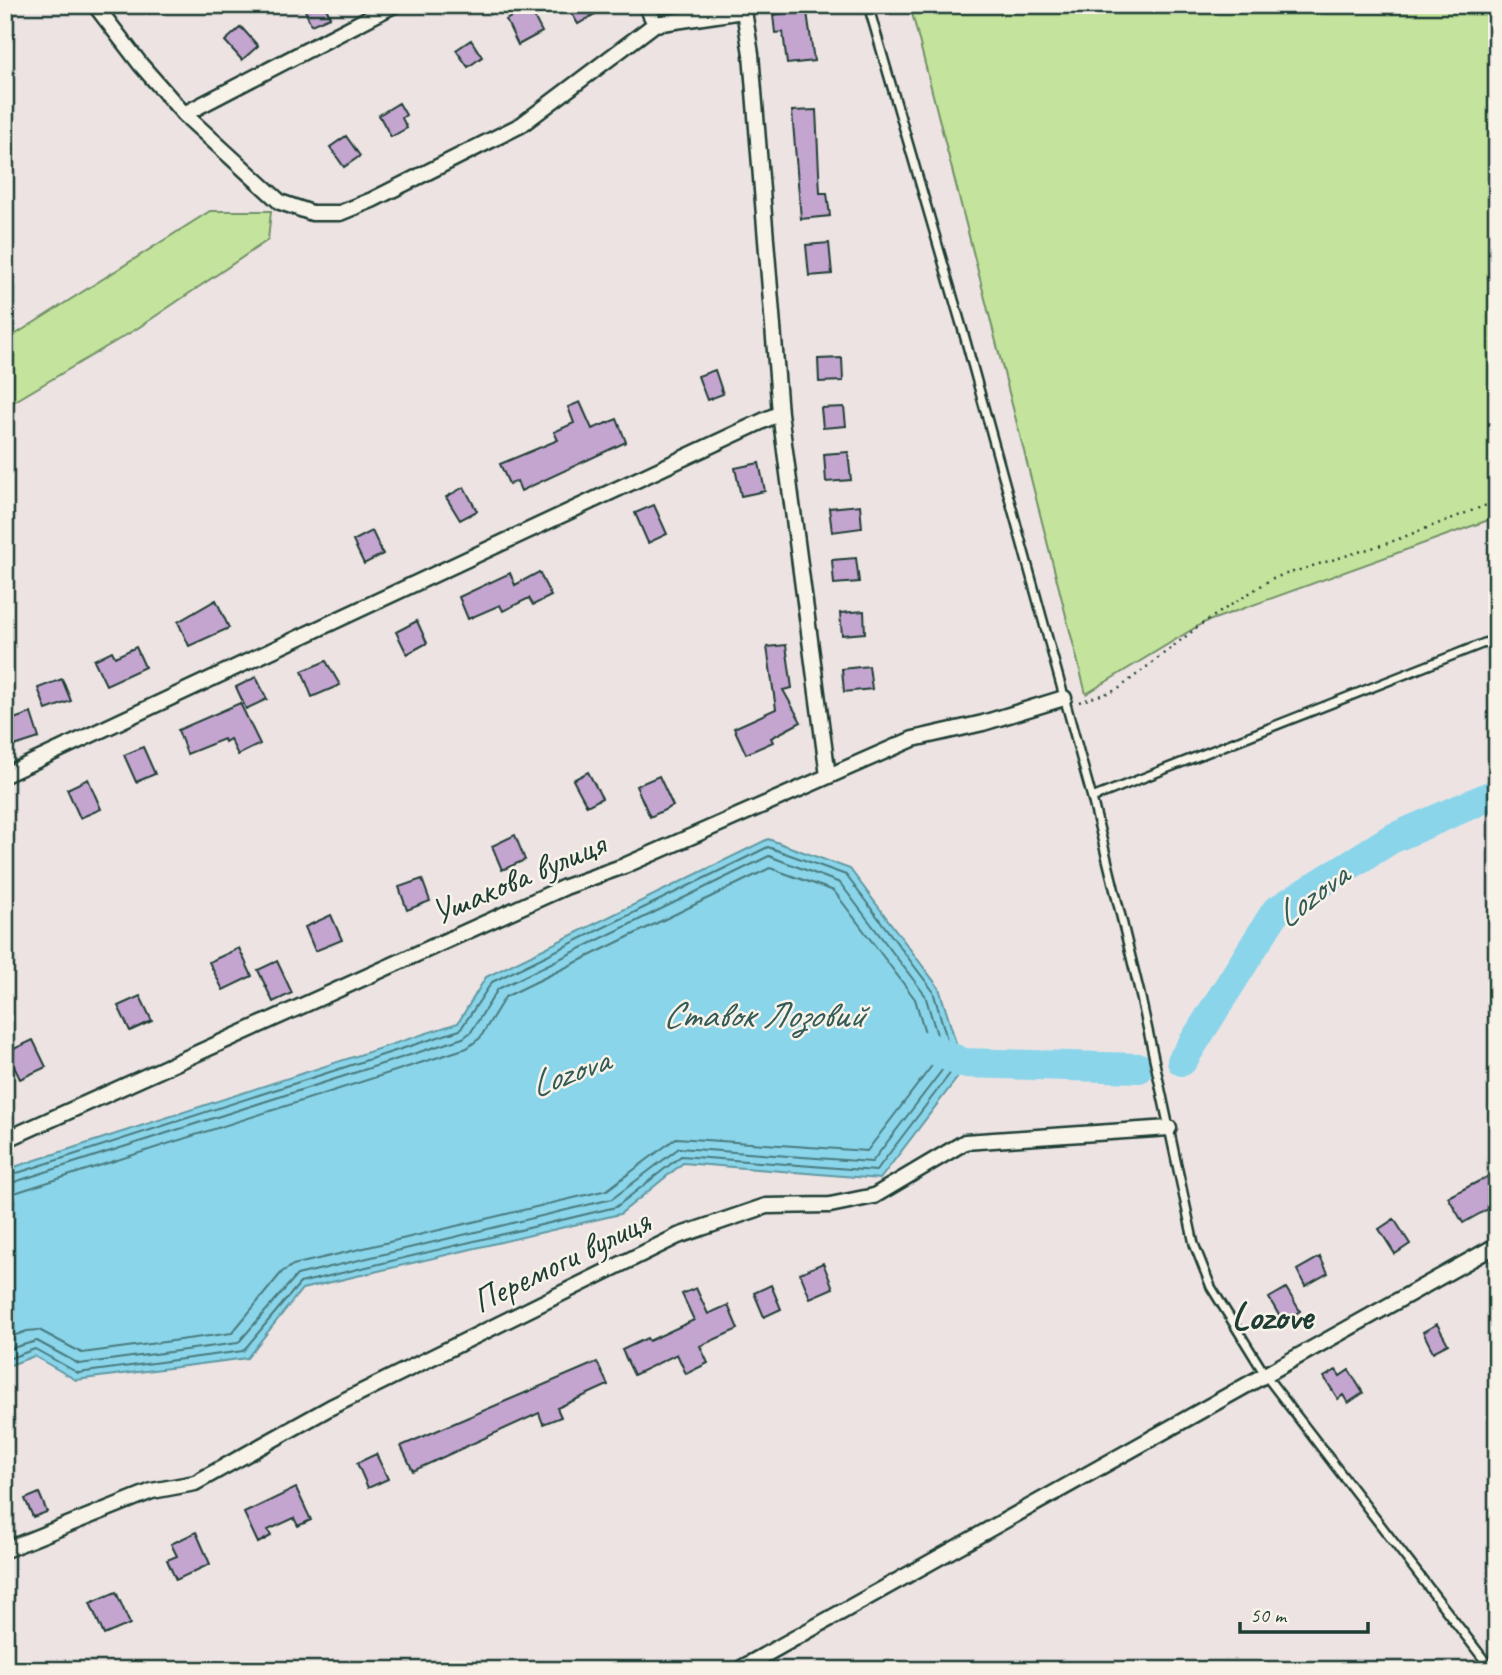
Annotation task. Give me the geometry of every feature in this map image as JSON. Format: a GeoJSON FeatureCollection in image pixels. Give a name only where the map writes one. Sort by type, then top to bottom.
{"type":"FeatureCollection","features":[{"type":"Feature","properties":{"kind":"street"},"geometry":{"type":"LineString","coordinates":[[96,5],[141,65],[184,114],[280,202],[312,213],[340,213],[521,125],[655,24],[743,8],[751,54],[780,413],[828,776]]}},
{"type":"Feature","properties":{"kind":"street"},"geometry":{"type":"LineString","coordinates":[[184,114],[394,5]]}},
{"type":"Feature","properties":{"kind":"street"},"geometry":{"type":"LineString","coordinates":[[646,5],[655,24]]}},
{"type":"Feature","properties":{"kind":"street"},"geometry":{"type":"LineString","coordinates":[[5,775],[780,413]]}},
{"type":"Feature","properties":{"kind":"street","name":"Ушакова вулиця"},"geometry":{"type":"LineString","coordinates":[[5,1140],[565,887],[624,866],[912,739],[1065,702]]}},
{"type":"Feature","properties":{"kind":"street","name":"Перемоги вулиця"},"geometry":{"type":"LineString","coordinates":[[5,1550],[152,1491],[195,1483],[331,1407],[678,1236],[766,1206],[830,1205],[874,1196],[965,1142],[1169,1128]]}},
{"type":"Feature","properties":{"kind":"street"},"geometry":{"type":"LineString","coordinates":[[738,1670],[1497,1245]]}},
{"type":"Feature","properties":{"kind":"lane"},"geometry":{"type":"LineString","coordinates":[[868,5],[965,338],[1092,798],[1194,1244],[1217,1297],[1266,1376],[1492,1670]]}},
{"type":"Feature","properties":{"kind":"lane"},"geometry":{"type":"LineString","coordinates":[[1092,798],[1497,638]]}},
{"type":"Feature","properties":{"kind":"path"},"geometry":{"type":"LineString","coordinates":[[1065,702],[1117,690],[1203,623],[1273,578],[1388,542],[1497,501]]}},
{"type":"Feature","properties":{"kind":"green space"},"geometry":{"type":"Polygon","coordinates":[[[910,5],[1497,5],[1497,517],[1203,623],[1086,694],[910,5]]]}},
{"type":"Feature","properties":{"kind":"green space"},"geometry":{"type":"Polygon","coordinates":[[[210,211],[271,211],[268,240],[138,328],[5,407],[5,341],[210,211]]]}},
{"type":"Feature","properties":{"kind":"water","name":"Ставок Лозовий"},"geometry":{"type":"Polygon","coordinates":[[[768,839],[850,869],[939,988],[964,1069],[880,1179],[683,1163],[620,1214],[302,1289],[247,1358],[76,1380],[34,1356],[5,1367],[5,1170],[458,1023],[486,977],[768,839]]]}},
{"type":"Feature","properties":{"kind":"building"},"geometry":{"type":"Polygon","coordinates":[[[303,5],[325,5],[330,17],[311,25],[303,5]]]}},
{"type":"Feature","properties":{"kind":"building"},"geometry":{"type":"Polygon","coordinates":[[[567,5],[610,5],[578,24],[567,5]]]}},
{"type":"Feature","properties":{"kind":"building"},"geometry":{"type":"Polygon","coordinates":[[[806,5],[814,61],[787,64],[783,32],[775,33],[773,15],[785,13],[784,7],[806,5]]]}},
{"type":"Feature","properties":{"kind":"building"},"geometry":{"type":"Polygon","coordinates":[[[529,7],[542,32],[518,45],[506,20],[529,7]]]}},
{"type":"Feature","properties":{"kind":"building"},"geometry":{"type":"Polygon","coordinates":[[[241,27],[258,46],[242,60],[225,41],[241,27]]]}},
{"type":"Feature","properties":{"kind":"building"},"geometry":{"type":"Polygon","coordinates":[[[471,40],[482,57],[468,67],[456,50],[471,40]]]}},
{"type":"Feature","properties":{"kind":"building"},"geometry":{"type":"Polygon","coordinates":[[[399,103],[406,115],[402,118],[407,128],[391,137],[379,115],[399,103]]]}},
{"type":"Feature","properties":{"kind":"building"},"geometry":{"type":"Polygon","coordinates":[[[816,110],[820,193],[827,193],[830,216],[801,219],[792,111],[816,110]]]}},
{"type":"Feature","properties":{"kind":"building"},"geometry":{"type":"Polygon","coordinates":[[[346,136],[360,156],[344,167],[330,147],[346,136]]]}},
{"type":"Feature","properties":{"kind":"building"},"geometry":{"type":"Polygon","coordinates":[[[829,243],[832,274],[809,276],[806,245],[829,243]]]}},
{"type":"Feature","properties":{"kind":"building"},"geometry":{"type":"Polygon","coordinates":[[[842,358],[843,381],[819,382],[818,359],[842,358]]]}},
{"type":"Feature","properties":{"kind":"building"},"geometry":{"type":"Polygon","coordinates":[[[715,370],[723,394],[707,400],[698,376],[715,370]]]}},
{"type":"Feature","properties":{"kind":"building"},"geometry":{"type":"Polygon","coordinates":[[[580,402],[592,429],[617,419],[626,442],[521,491],[517,481],[509,484],[500,464],[558,440],[554,432],[574,423],[568,407],[580,402]]]}},
{"type":"Feature","properties":{"kind":"building"},"geometry":{"type":"Polygon","coordinates":[[[844,407],[846,426],[823,428],[821,408],[844,407]]]}},
{"type":"Feature","properties":{"kind":"building"},"geometry":{"type":"Polygon","coordinates":[[[848,452],[851,480],[826,482],[824,454],[848,452]]]}},
{"type":"Feature","properties":{"kind":"building"},"geometry":{"type":"Polygon","coordinates":[[[759,463],[765,491],[741,496],[735,468],[759,463]]]}},
{"type":"Feature","properties":{"kind":"building"},"geometry":{"type":"Polygon","coordinates":[[[464,487],[477,511],[460,520],[446,497],[464,487]]]}},
{"type":"Feature","properties":{"kind":"building"},"geometry":{"type":"Polygon","coordinates":[[[654,505],[667,534],[648,543],[635,513],[654,505]]]}},
{"type":"Feature","properties":{"kind":"building"},"geometry":{"type":"Polygon","coordinates":[[[860,505],[862,528],[832,532],[829,508],[860,505]]]}},
{"type":"Feature","properties":{"kind":"building"},"geometry":{"type":"Polygon","coordinates":[[[372,531],[383,554],[364,564],[353,541],[372,531]]]}},
{"type":"Feature","properties":{"kind":"building"},"geometry":{"type":"Polygon","coordinates":[[[856,558],[859,582],[834,584],[832,560],[856,558]]]}},
{"type":"Feature","properties":{"kind":"building"},"geometry":{"type":"Polygon","coordinates":[[[539,572],[551,596],[533,605],[529,598],[503,611],[500,605],[468,619],[459,597],[510,573],[515,585],[539,572]]]}},
{"type":"Feature","properties":{"kind":"building"},"geometry":{"type":"Polygon","coordinates":[[[216,600],[229,628],[189,646],[178,622],[216,600]]]}},
{"type":"Feature","properties":{"kind":"building"},"geometry":{"type":"Polygon","coordinates":[[[864,611],[865,633],[842,635],[840,613],[864,611]]]}},
{"type":"Feature","properties":{"kind":"building"},"geometry":{"type":"Polygon","coordinates":[[[417,621],[427,643],[407,654],[396,632],[417,621]]]}},
{"type":"Feature","properties":{"kind":"building"},"geometry":{"type":"Polygon","coordinates":[[[786,645],[792,688],[783,690],[801,722],[771,738],[773,742],[746,754],[734,728],[776,709],[767,647],[786,645]]]}},
{"type":"Feature","properties":{"kind":"building"},"geometry":{"type":"Polygon","coordinates":[[[136,647],[145,667],[106,685],[94,660],[112,651],[115,657],[136,647]]]}},
{"type":"Feature","properties":{"kind":"building"},"geometry":{"type":"Polygon","coordinates":[[[326,661],[340,685],[312,697],[302,671],[326,661]]]}},
{"type":"Feature","properties":{"kind":"building"},"geometry":{"type":"Polygon","coordinates":[[[869,666],[872,689],[844,692],[842,669],[869,666]]]}},
{"type":"Feature","properties":{"kind":"building"},"geometry":{"type":"Polygon","coordinates":[[[256,677],[267,699],[246,709],[236,687],[256,677]]]}},
{"type":"Feature","properties":{"kind":"building"},"geometry":{"type":"Polygon","coordinates":[[[62,679],[71,701],[46,710],[38,688],[62,679]]]}},
{"type":"Feature","properties":{"kind":"building"},"geometry":{"type":"Polygon","coordinates":[[[240,703],[260,744],[238,755],[230,739],[225,742],[224,739],[187,754],[178,730],[240,703]]]}},
{"type":"Feature","properties":{"kind":"building"},"geometry":{"type":"Polygon","coordinates":[[[31,713],[39,738],[5,749],[5,722],[31,713]]]}},
{"type":"Feature","properties":{"kind":"building"},"geometry":{"type":"Polygon","coordinates":[[[143,747],[155,774],[136,782],[124,755],[143,747]]]}},
{"type":"Feature","properties":{"kind":"building"},"geometry":{"type":"Polygon","coordinates":[[[588,772],[602,798],[587,806],[573,780],[588,772]]]}},
{"type":"Feature","properties":{"kind":"building"},"geometry":{"type":"Polygon","coordinates":[[[659,776],[673,806],[650,817],[636,786],[659,776]]]}},
{"type":"Feature","properties":{"kind":"building"},"geometry":{"type":"Polygon","coordinates":[[[88,779],[101,809],[80,818],[67,789],[88,779]]]}},
{"type":"Feature","properties":{"kind":"building"},"geometry":{"type":"Polygon","coordinates":[[[515,835],[525,860],[502,870],[492,846],[515,835]]]}},
{"type":"Feature","properties":{"kind":"building"},"geometry":{"type":"Polygon","coordinates":[[[422,879],[430,901],[407,910],[399,887],[422,879]]]}},
{"type":"Feature","properties":{"kind":"building"},"geometry":{"type":"Polygon","coordinates":[[[331,915],[342,940],[315,951],[305,927],[331,915]]]}},
{"type":"Feature","properties":{"kind":"building"},"geometry":{"type":"Polygon","coordinates":[[[239,948],[252,976],[223,990],[209,962],[239,948]]]}},
{"type":"Feature","properties":{"kind":"building"},"geometry":{"type":"Polygon","coordinates":[[[277,961],[292,993],[273,1002],[258,970],[277,961]]]}},
{"type":"Feature","properties":{"kind":"building"},"geometry":{"type":"Polygon","coordinates":[[[140,996],[152,1021],[130,1031],[118,1006],[140,996]]]}},
{"type":"Feature","properties":{"kind":"building"},"geometry":{"type":"Polygon","coordinates":[[[33,1040],[46,1067],[20,1079],[7,1052],[33,1040]]]}},
{"type":"Feature","properties":{"kind":"building"},"geometry":{"type":"Polygon","coordinates":[[[1497,1172],[1497,1204],[1463,1223],[1448,1197],[1497,1172]]]}},
{"type":"Feature","properties":{"kind":"building"},"geometry":{"type":"Polygon","coordinates":[[[1394,1219],[1410,1244],[1395,1254],[1379,1229],[1394,1219]]]}},
{"type":"Feature","properties":{"kind":"building"},"geometry":{"type":"Polygon","coordinates":[[[1320,1257],[1328,1273],[1305,1286],[1297,1270],[1320,1257]]]}},
{"type":"Feature","properties":{"kind":"building"},"geometry":{"type":"Polygon","coordinates":[[[823,1263],[833,1288],[810,1298],[800,1273],[823,1263]]]}},
{"type":"Feature","properties":{"kind":"building"},"geometry":{"type":"Polygon","coordinates":[[[771,1285],[781,1309],[764,1317],[754,1293],[771,1285]]]}},
{"type":"Feature","properties":{"kind":"building"},"geometry":{"type":"Polygon","coordinates":[[[696,1288],[708,1314],[728,1305],[738,1329],[700,1346],[708,1363],[686,1374],[677,1354],[634,1375],[622,1350],[694,1320],[682,1294],[696,1288]]]}},
{"type":"Feature","properties":{"kind":"building"},"geometry":{"type":"Polygon","coordinates":[[[1286,1288],[1300,1311],[1283,1322],[1269,1298],[1286,1288]]]}},
{"type":"Feature","properties":{"kind":"building"},"geometry":{"type":"Polygon","coordinates":[[[1437,1324],[1448,1344],[1433,1352],[1423,1332],[1437,1324]]]}},
{"type":"Feature","properties":{"kind":"building"},"geometry":{"type":"Polygon","coordinates":[[[597,1362],[608,1385],[557,1408],[561,1417],[543,1424],[539,1413],[413,1471],[401,1446],[597,1362]]]}},
{"type":"Feature","properties":{"kind":"building"},"geometry":{"type":"Polygon","coordinates":[[[1336,1370],[1340,1376],[1349,1370],[1363,1393],[1348,1403],[1343,1395],[1338,1399],[1324,1377],[1336,1370]]]}},
{"type":"Feature","properties":{"kind":"building"},"geometry":{"type":"Polygon","coordinates":[[[376,1454],[388,1479],[368,1488],[357,1463],[376,1454]]]}},
{"type":"Feature","properties":{"kind":"building"},"geometry":{"type":"Polygon","coordinates":[[[296,1488],[311,1520],[298,1526],[294,1518],[268,1530],[271,1536],[258,1543],[244,1513],[296,1488]]]}},
{"type":"Feature","properties":{"kind":"building"},"geometry":{"type":"Polygon","coordinates":[[[39,1493],[47,1512],[33,1517],[25,1499],[39,1493]]]}},
{"type":"Feature","properties":{"kind":"building"},"geometry":{"type":"Polygon","coordinates":[[[196,1532],[210,1564],[176,1580],[167,1560],[177,1556],[171,1544],[196,1532]]]}},
{"type":"Feature","properties":{"kind":"building"},"geometry":{"type":"Polygon","coordinates":[[[116,1592],[130,1624],[104,1635],[90,1603],[116,1592]]]}},
{"type":"Feature","properties":{"kind":"waterway","name":"Lozova"},"geometry":{"type":"LineString","coordinates":[[1182,1061],[1276,911],[1391,839],[1497,793]]}},
{"type":"Feature","properties":{"kind":"waterway","name":"Lozova"},"geometry":{"type":"LineString","coordinates":[[926,1046],[963,1063],[1139,1068]]}},
{"type":"Feature","properties":{"kind":"district","name":"Lozove"},"geometry":{"type":"Point","coordinates":[1272,1316]}}]}
